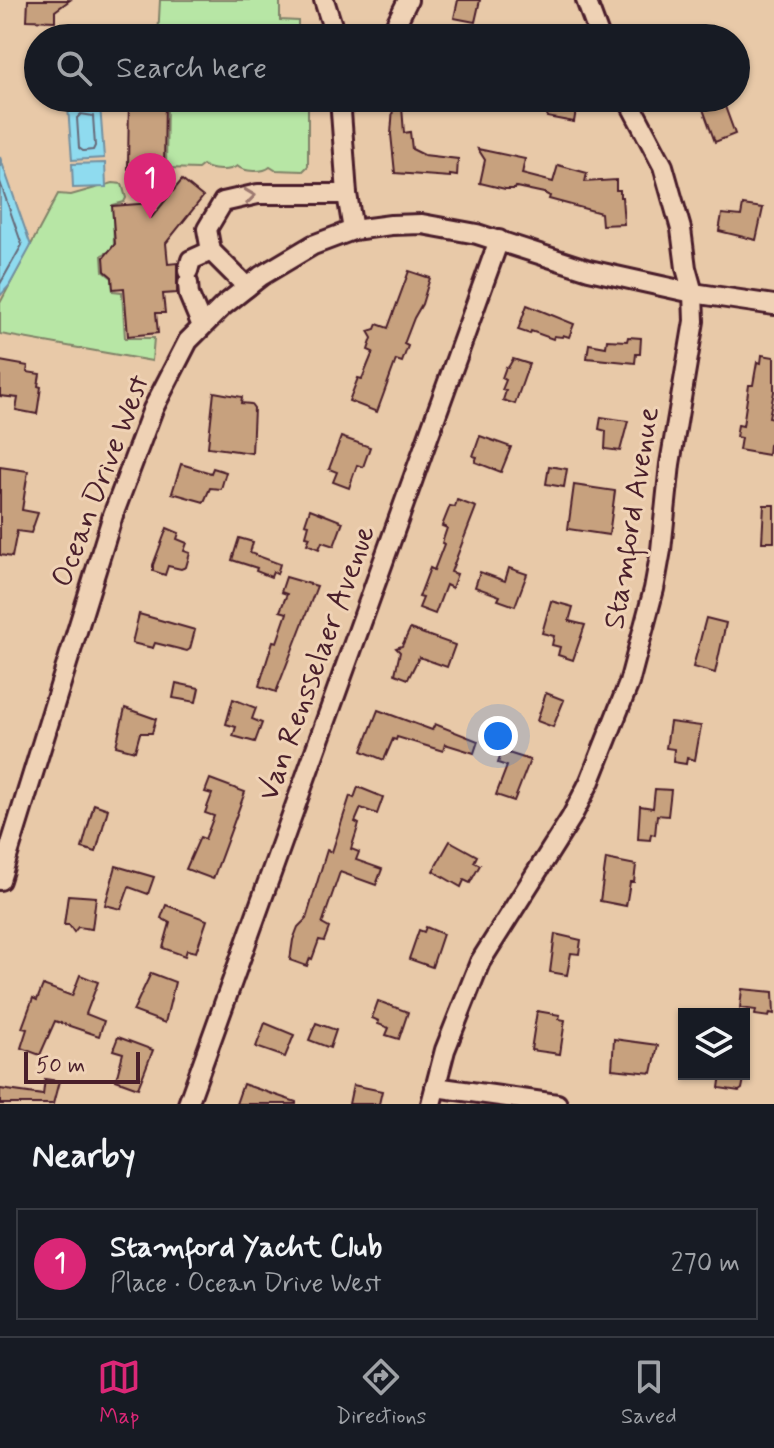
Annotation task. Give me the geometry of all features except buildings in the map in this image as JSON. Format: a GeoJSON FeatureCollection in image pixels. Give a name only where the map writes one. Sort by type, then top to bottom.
{"type":"FeatureCollection","features":[{"type":"Feature","properties":{"kind":"street"},"geometry":{"type":"LineString","coordinates":[[324,0],[332,24]]}},
{"type":"Feature","properties":{"kind":"street"},"geometry":{"type":"LineString","coordinates":[[396,24],[408,0]]}},
{"type":"Feature","properties":{"kind":"street"},"geometry":{"type":"LineString","coordinates":[[586,0],[595,24]]}},
{"type":"Feature","properties":{"kind":"street"},"geometry":{"type":"LineString","coordinates":[[341,112],[353,230]]}},
{"type":"Feature","properties":{"kind":"street","name":"Stamford Avenue"},"geometry":{"type":"LineString","coordinates":[[433,1095],[445,1050],[480,962],[571,818],[590,781],[629,683],[645,631],[661,550],[670,464],[694,321],[693,293],[681,229],[663,166],[634,112]]}},
{"type":"Feature","properties":{"kind":"street"},"geometry":{"type":"LineString","coordinates":[[247,287],[211,251],[207,229],[223,202],[258,194],[347,194]]}},
{"type":"Feature","properties":{"kind":"street","name":"Ocean Drive West"},"geometry":{"type":"LineString","coordinates":[[0,880],[113,515],[153,409],[188,341],[247,287],[299,253],[353,230],[422,224],[499,240],[589,270],[693,293],[774,305]]}},
{"type":"Feature","properties":{"kind":"street","name":"Van Rensselaer Avenue"},"geometry":{"type":"LineString","coordinates":[[188,1104],[499,240]]}},
{"type":"Feature","properties":{"kind":"street"},"geometry":{"type":"LineString","coordinates":[[202,326],[189,295],[188,277],[191,260],[211,251]]}},
{"type":"Feature","properties":{"kind":"street"},"geometry":{"type":"LineString","coordinates":[[433,1095],[557,1104]]}},
{"type":"Feature","properties":{"kind":"green space"},"geometry":{"type":"Polygon","coordinates":[[[160,0],[280,0],[280,20],[298,21],[298,24],[159,24],[160,0]]]}},
{"type":"Feature","properties":{"kind":"green space"},"geometry":{"type":"Polygon","coordinates":[[[167,112],[308,112],[308,166],[303,171],[270,167],[254,171],[237,166],[220,170],[203,165],[198,169],[166,168],[167,112]]]}},
{"type":"Feature","properties":{"kind":"green space"},"geometry":{"type":"Polygon","coordinates":[[[113,183],[122,184],[126,198],[124,202],[113,205],[114,249],[102,255],[103,271],[112,278],[113,291],[122,292],[125,338],[154,338],[152,361],[0,334],[0,303],[58,194],[71,195],[113,183]]]}},
{"type":"Feature","properties":{"kind":"water"},"geometry":{"type":"Polygon","coordinates":[[[68,112],[101,112],[104,158],[72,160],[68,112]]]}},
{"type":"Feature","properties":{"kind":"water"},"geometry":{"type":"Polygon","coordinates":[[[0,157],[31,246],[0,296],[0,157]]]}},
{"type":"Feature","properties":{"kind":"water"},"geometry":{"type":"Polygon","coordinates":[[[105,163],[106,187],[73,188],[72,164],[105,163]]]}},
{"type":"Feature","properties":{"kind":"place","name":"Stamford Yacht Club"},"geometry":{"type":"Point","coordinates":[150,219]}}]}
